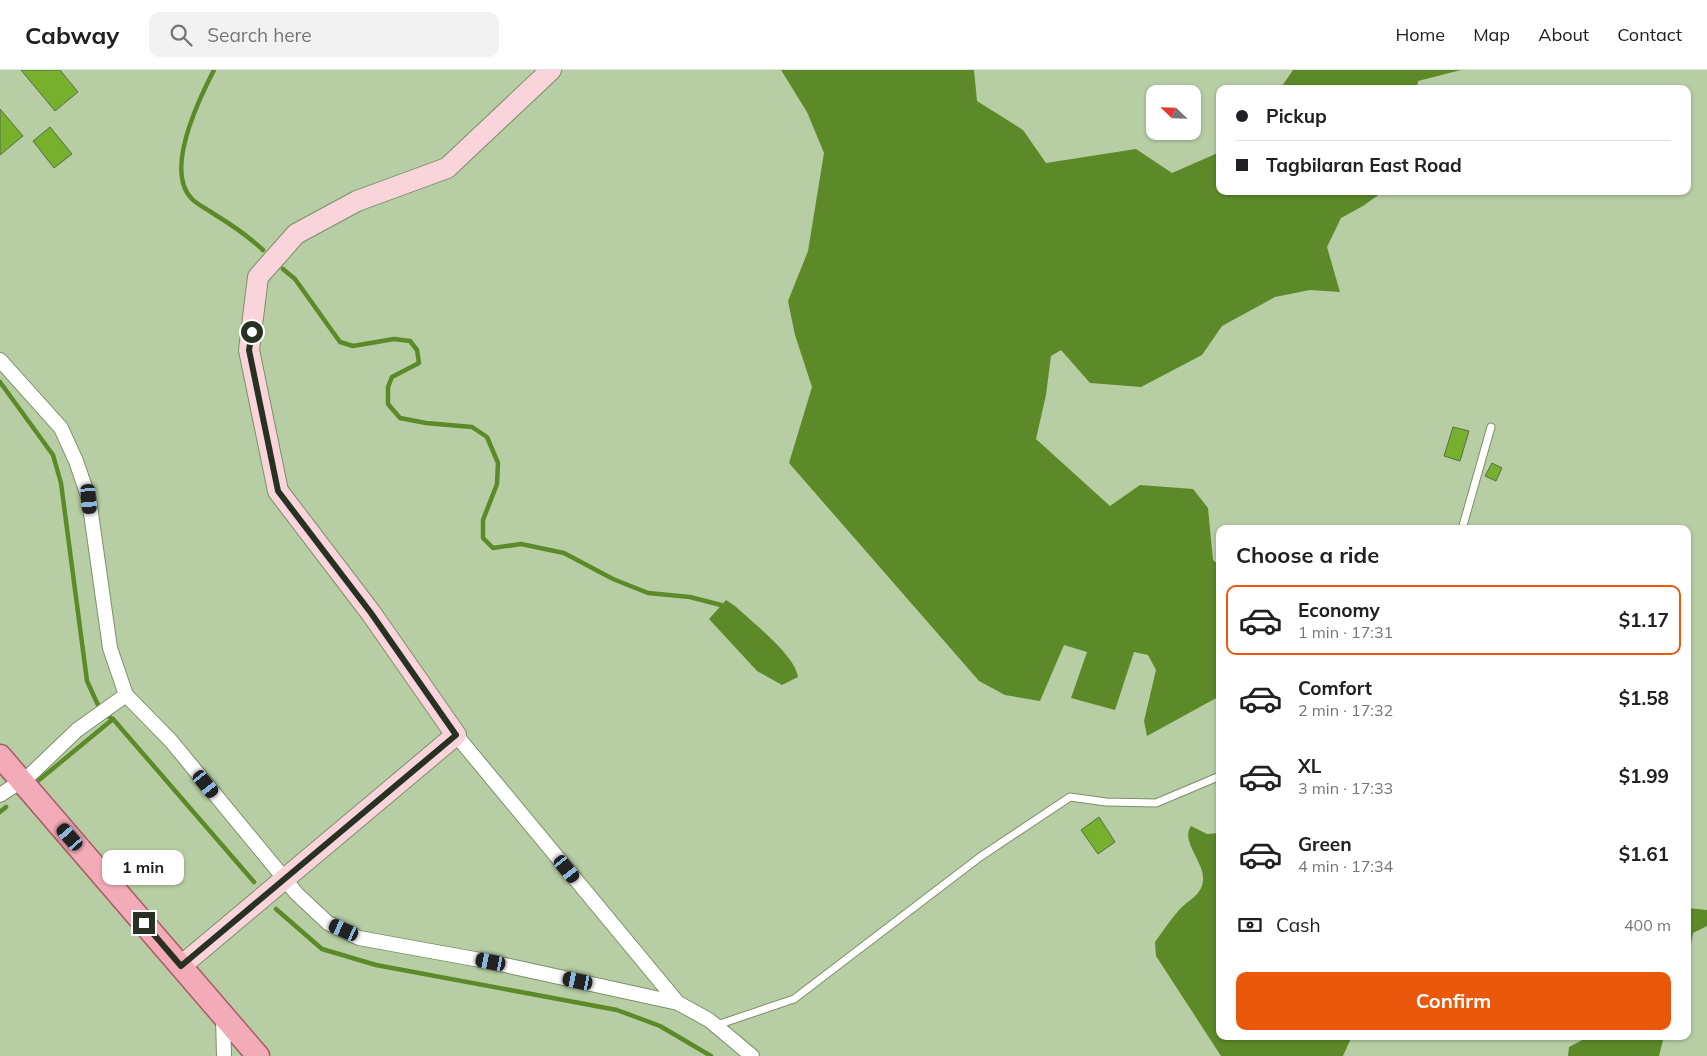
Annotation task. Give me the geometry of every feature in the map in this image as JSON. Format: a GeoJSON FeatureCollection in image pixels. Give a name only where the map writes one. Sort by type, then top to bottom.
{"type":"FeatureCollection","features":[{"type":"Feature","properties":{"kind":"main road"},"geometry":{"type":"LineString","coordinates":[[0,756],[258,1056]]}},
{"type":"Feature","properties":{"kind":"street"},"geometry":{"type":"LineString","coordinates":[[551,70],[447,168],[357,201],[296,234],[258,277],[249,350],[278,491],[371,613],[456,735],[678,1003]]}},
{"type":"Feature","properties":{"kind":"street"},"geometry":{"type":"LineString","coordinates":[[0,360],[61,428],[79,468],[89,499],[110,648],[126,695],[171,741],[297,894],[328,924],[359,938],[491,962],[678,1003],[709,1020],[752,1056]]}},
{"type":"Feature","properties":{"kind":"street"},"geometry":{"type":"LineString","coordinates":[[0,795],[29,776],[77,730],[126,695]]}},
{"type":"Feature","properties":{"kind":"street"},"geometry":{"type":"LineString","coordinates":[[181,966],[456,735]]}},
{"type":"Feature","properties":{"kind":"street"},"geometry":{"type":"LineString","coordinates":[[223,1016],[224,1056]]}},
{"type":"Feature","properties":{"kind":"lane"},"geometry":{"type":"LineString","coordinates":[[1463,525],[1491,427]]}},
{"type":"Feature","properties":{"kind":"lane"},"geometry":{"type":"LineString","coordinates":[[709,1020],[720,1024],[794,999],[980,857],[1070,798],[1106,802],[1156,803],[1216,778]]}},
{"type":"Feature","properties":{"kind":"shaded area"},"geometry":{"type":"Polygon","coordinates":[[[781,70],[974,70],[977,101],[1023,130],[1046,163],[1136,149],[1172,173],[1216,154],[1216,195],[1378,195],[1341,218],[1327,247],[1340,292],[1310,290],[1275,297],[1222,326],[1202,355],[1141,387],[1090,383],[1061,350],[1051,356],[1046,395],[1036,439],[1110,506],[1140,485],[1193,489],[1208,508],[1213,560],[1216,563],[1216,698],[1147,736],[1144,721],[1156,670],[1148,655],[1134,652],[1115,710],[1071,698],[1087,652],[1064,645],[1040,701],[1005,695],[979,681],[789,463],[812,387],[795,335],[788,301],[808,251],[824,153],[807,112],[781,70]]]}},
{"type":"Feature","properties":{"kind":"shaded area"},"geometry":{"type":"Polygon","coordinates":[[[1293,70],[1461,70],[1418,81],[1418,85],[1283,85],[1293,70]]]}},
{"type":"Feature","properties":{"kind":"shaded area"},"geometry":{"type":"Polygon","coordinates":[[[726,600],[762,630],[781,649],[795,668],[798,677],[782,685],[757,671],[709,619],[726,600]]]}},
{"type":"Feature","properties":{"kind":"shaded area"},"geometry":{"type":"Polygon","coordinates":[[[1191,826],[1207,834],[1216,833],[1216,1040],[1350,1040],[1343,1056],[1221,1056],[1156,956],[1155,942],[1176,914],[1197,894],[1202,886],[1203,874],[1190,845],[1188,832],[1191,826]]]}},
{"type":"Feature","properties":{"kind":"shaded area"},"geometry":{"type":"Polygon","coordinates":[[[1691,908],[1707,910],[1707,926],[1693,933],[1691,944],[1691,908]]]}},
{"type":"Feature","properties":{"kind":"shaded area"},"geometry":{"type":"Polygon","coordinates":[[[1582,1040],[1663,1040],[1659,1056],[1568,1056],[1569,1047],[1582,1040]]]}},
{"type":"Feature","properties":{"kind":"building"},"geometry":{"type":"Polygon","coordinates":[[[21,70],[60,70],[78,92],[55,111],[21,70]]]}},
{"type":"Feature","properties":{"kind":"building"},"geometry":{"type":"Polygon","coordinates":[[[0,109],[23,136],[0,155],[0,109]]]}},
{"type":"Feature","properties":{"kind":"building"},"geometry":{"type":"Polygon","coordinates":[[[50,127],[72,154],[54,168],[33,141],[50,127]]]}},
{"type":"Feature","properties":{"kind":"building"},"geometry":{"type":"Polygon","coordinates":[[[1453,427],[1469,431],[1460,461],[1444,456],[1453,427]]]}},
{"type":"Feature","properties":{"kind":"building"},"geometry":{"type":"Polygon","coordinates":[[[1492,463],[1502,468],[1496,481],[1485,476],[1492,463]]]}},
{"type":"Feature","properties":{"kind":"building"},"geometry":{"type":"Polygon","coordinates":[[[1099,817],[1115,842],[1098,854],[1081,830],[1099,817]]]}},
{"type":"Feature","properties":{"kind":"waterway"},"geometry":{"type":"LineString","coordinates":[[214,70],[200,98],[187,135],[182,171],[184,187],[194,201],[240,231],[263,250]]}},
{"type":"Feature","properties":{"kind":"waterway"},"geometry":{"type":"LineString","coordinates":[[283,269],[295,279],[340,342],[353,346],[394,339],[410,341],[417,350],[419,363],[392,377],[388,387],[388,404],[400,418],[426,423],[472,427],[487,437],[498,463],[497,484],[483,520],[483,538],[493,548],[521,544],[564,553],[613,579],[648,593],[690,597],[721,605]]}},
{"type":"Feature","properties":{"kind":"waterway"},"geometry":{"type":"LineString","coordinates":[[0,382],[53,455],[61,483],[87,681],[98,705]]}},
{"type":"Feature","properties":{"kind":"waterway"},"geometry":{"type":"LineString","coordinates":[[104,714],[113,719],[254,882]]}},
{"type":"Feature","properties":{"kind":"waterway"},"geometry":{"type":"LineString","coordinates":[[33,785],[113,719]]}},
{"type":"Feature","properties":{"kind":"waterway"},"geometry":{"type":"LineString","coordinates":[[0,812],[6,807]]}},
{"type":"Feature","properties":{"kind":"waterway"},"geometry":{"type":"LineString","coordinates":[[276,909],[322,949],[376,965],[617,1010],[660,1026],[711,1056]]}},
{"type":"Feature","properties":{"kind":"route"},"geometry":{"type":"LineString","coordinates":[[144,923],[181,966],[456,735],[371,613],[278,491],[249,350],[252,332]]}}]}
